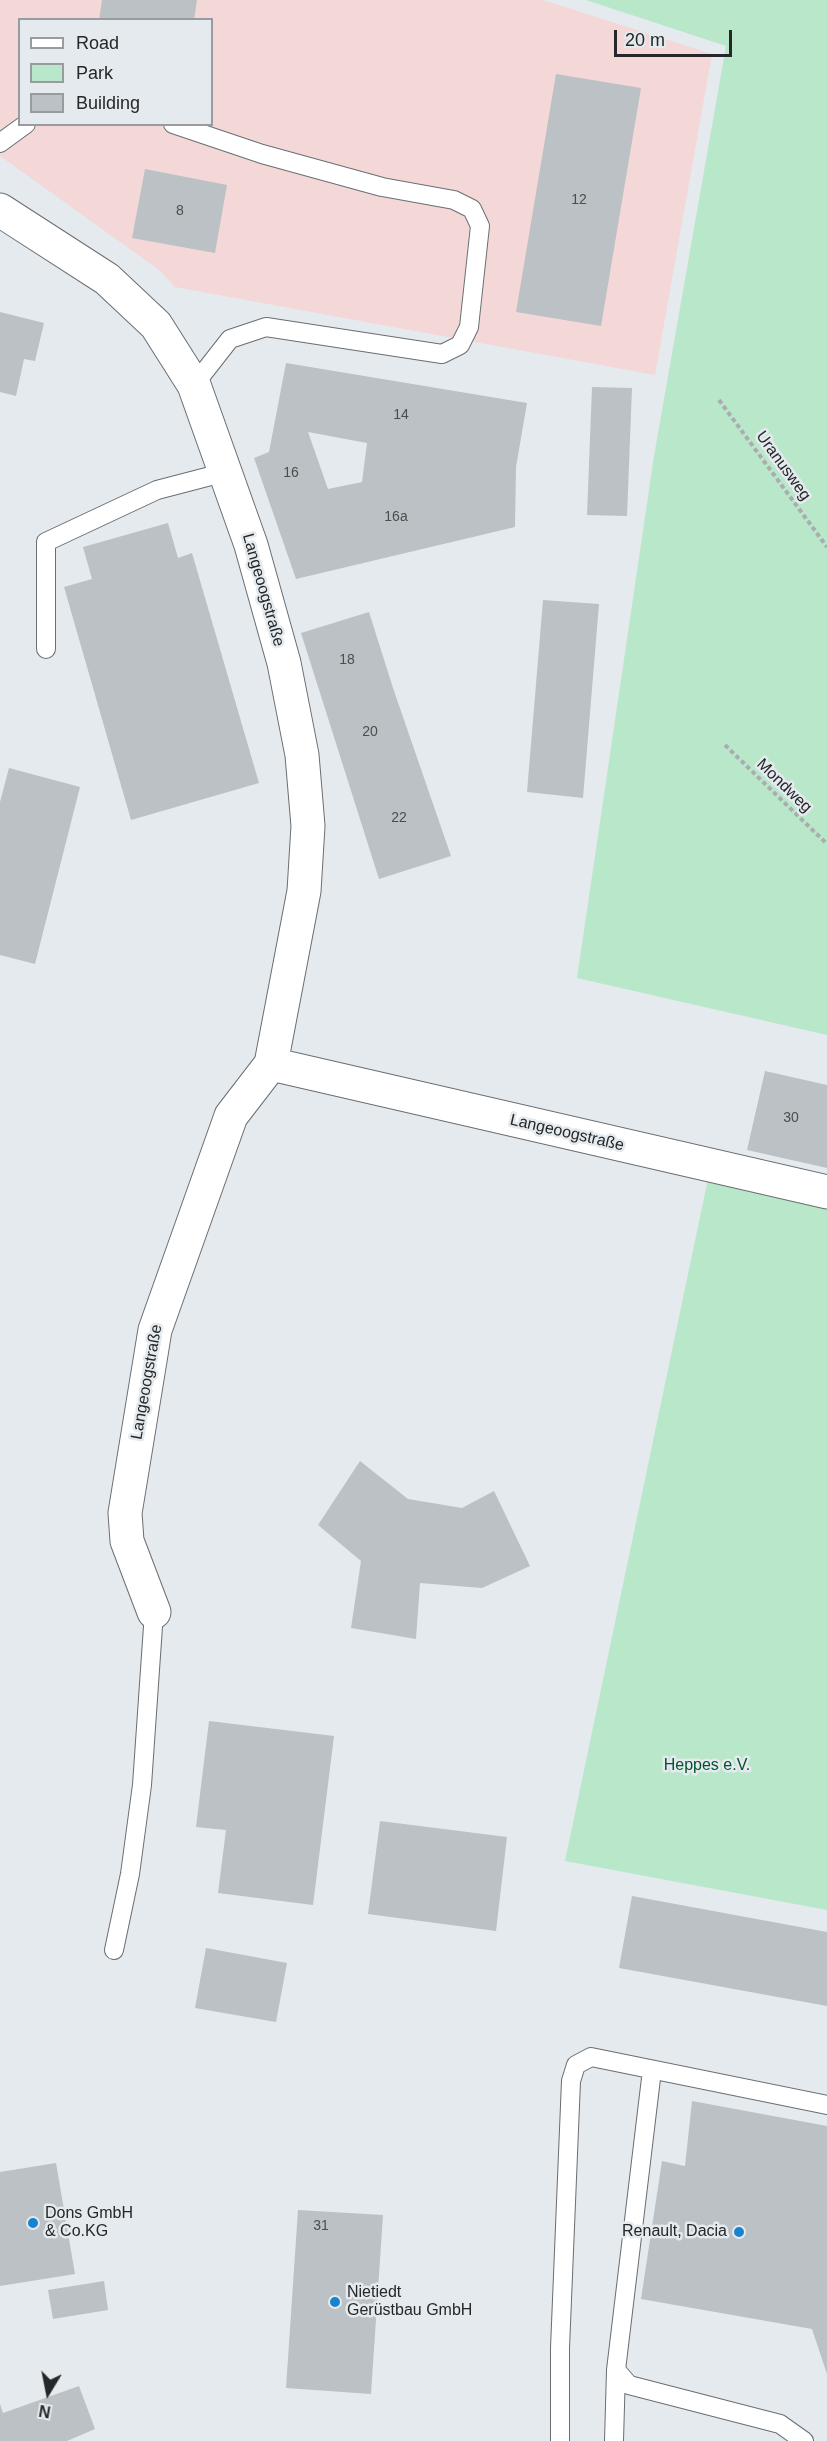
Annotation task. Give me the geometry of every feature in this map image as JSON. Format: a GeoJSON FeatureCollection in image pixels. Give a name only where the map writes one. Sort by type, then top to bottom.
{"type":"FeatureCollection","features":[{"type":"Feature","properties":{"kind":"street","name":"Langeoogstraße"},"geometry":{"type":"LineString","coordinates":[[0,210],[107,279],[156,325],[194,385],[251,545],[284,663],[302,755],[308,826],[304,891],[272,1064],[231,1116],[155,1330],[125,1513],[127,1541],[154,1612]]}},
{"type":"Feature","properties":{"kind":"street","name":"Langeoogstraße"},"geometry":{"type":"LineString","coordinates":[[272,1064],[827,1192]]}},
{"type":"Feature","properties":{"kind":"lane"},"geometry":{"type":"LineString","coordinates":[[0,143],[23,126]]}},
{"type":"Feature","properties":{"kind":"lane"},"geometry":{"type":"LineString","coordinates":[[178,126],[370,184],[454,200],[472,209],[480,226],[469,327],[460,345],[442,354],[266,327],[230,339],[194,385]]}},
{"type":"Feature","properties":{"kind":"lane"},"geometry":{"type":"LineString","coordinates":[[46,649],[46,542],[157,490],[226,472]]}},
{"type":"Feature","properties":{"kind":"lane"},"geometry":{"type":"LineString","coordinates":[[114,1950],[130,1874],[142,1785],[154,1612]]}},
{"type":"Feature","properties":{"kind":"lane"},"geometry":{"type":"LineString","coordinates":[[560,2441],[560,2348],[571,2081],[576,2066],[591,2057],[827,2105]]}},
{"type":"Feature","properties":{"kind":"lane"},"geometry":{"type":"LineString","coordinates":[[614,2441],[616,2370],[652,2070]]}},
{"type":"Feature","properties":{"kind":"lane"},"geometry":{"type":"LineString","coordinates":[[616,2370],[629,2385],[780,2424],[804,2441]]}},
{"type":"Feature","properties":{"kind":"path","name":"Uranusweg"},"geometry":{"type":"LineString","coordinates":[[719,400],[827,547]]}},
{"type":"Feature","properties":{"kind":"path","name":"Mondweg"},"geometry":{"type":"LineString","coordinates":[[725,745],[827,844]]}},
{"type":"Feature","properties":{"kind":"shaded area"},"geometry":{"type":"Polygon","coordinates":[[[0,0],[543,0],[712,54],[655,375],[175,287],[158,269],[0,156],[0,0]]]}},
{"type":"Feature","properties":{"kind":"green space"},"geometry":{"type":"Polygon","coordinates":[[[586,0],[827,0],[827,1035],[577,978],[654,456],[726,46],[586,0]]]}},
{"type":"Feature","properties":{"kind":"green space","name":"Heppes e.V."},"geometry":{"type":"Polygon","coordinates":[[[709,1174],[827,1197],[827,1910],[565,1861],[709,1174]]]}},
{"type":"Feature","properties":{"kind":"building"},"geometry":{"type":"Polygon","coordinates":[[[102,0],[197,0],[194,18],[99,18],[102,0]]]}},
{"type":"Feature","properties":{"kind":"building"},"geometry":{"type":"Polygon","coordinates":[[[556,74],[641,88],[601,326],[516,312],[556,74]]]}},
{"type":"Feature","properties":{"kind":"building"},"geometry":{"type":"Polygon","coordinates":[[[145,169],[227,185],[215,253],[132,238],[145,169]]]}},
{"type":"Feature","properties":{"kind":"building"},"geometry":{"type":"Polygon","coordinates":[[[0,312],[44,323],[35,361],[24,359],[16,396],[0,392],[0,312]]]}},
{"type":"Feature","properties":{"kind":"building"},"geometry":{"type":"Polygon","coordinates":[[[286,363],[527,403],[516,467],[515,527],[296,579],[254,458],[269,452],[286,363]],[[308,432],[328,489],[362,482],[367,443],[308,432]]]}},
{"type":"Feature","properties":{"kind":"building"},"geometry":{"type":"Polygon","coordinates":[[[592,387],[632,388],[627,516],[587,515],[592,387]]]}},
{"type":"Feature","properties":{"kind":"building"},"geometry":{"type":"Polygon","coordinates":[[[168,523],[178,558],[192,553],[259,783],[131,820],[64,587],[92,579],[83,547],[168,523]]]}},
{"type":"Feature","properties":{"kind":"building"},"geometry":{"type":"Polygon","coordinates":[[[543,600],[599,604],[583,798],[527,792],[543,600]]]}},
{"type":"Feature","properties":{"kind":"building"},"geometry":{"type":"Polygon","coordinates":[[[369,612],[451,856],[379,879],[301,633],[369,612]]]}},
{"type":"Feature","properties":{"kind":"building"},"geometry":{"type":"Polygon","coordinates":[[[9,768],[80,787],[35,964],[0,955],[0,802],[9,768]]]}},
{"type":"Feature","properties":{"kind":"building"},"geometry":{"type":"Polygon","coordinates":[[[765,1071],[827,1085],[827,1168],[747,1150],[765,1071]]]}},
{"type":"Feature","properties":{"kind":"building"},"geometry":{"type":"Polygon","coordinates":[[[360,1461],[408,1499],[462,1508],[494,1491],[530,1566],[482,1588],[420,1583],[416,1639],[351,1628],[361,1561],[318,1525],[360,1461]]]}},
{"type":"Feature","properties":{"kind":"building"},"geometry":{"type":"Polygon","coordinates":[[[209,1721],[334,1736],[313,1905],[218,1893],[226,1830],[196,1827],[209,1721]]]}},
{"type":"Feature","properties":{"kind":"building"},"geometry":{"type":"Polygon","coordinates":[[[380,1821],[507,1837],[496,1931],[368,1914],[380,1821]]]}},
{"type":"Feature","properties":{"kind":"building"},"geometry":{"type":"Polygon","coordinates":[[[632,1896],[827,1932],[827,2006],[619,1968],[632,1896]]]}},
{"type":"Feature","properties":{"kind":"building"},"geometry":{"type":"Polygon","coordinates":[[[206,1948],[287,1963],[276,2022],[195,2008],[206,1948]]]}},
{"type":"Feature","properties":{"kind":"building","name":"Renault, Dacia"},"geometry":{"type":"Polygon","coordinates":[[[692,2101],[827,2126],[827,2374],[812,2329],[641,2299],[662,2161],[685,2166],[692,2101]]]}},
{"type":"Feature","properties":{"kind":"building","name":"Dons GmbH & Co.KG"},"geometry":{"type":"Polygon","coordinates":[[[56,2163],[75,2274],[0,2286],[0,2172],[56,2163]]]}},
{"type":"Feature","properties":{"kind":"building","name":"Nietiedt Gerüstbau GmbH"},"geometry":{"type":"Polygon","coordinates":[[[298,2210],[383,2215],[371,2394],[286,2388],[298,2210]]]}},
{"type":"Feature","properties":{"kind":"building"},"geometry":{"type":"Polygon","coordinates":[[[104,2281],[108,2310],[53,2319],[48,2290],[104,2281]]]}},
{"type":"Feature","properties":{"kind":"building"},"geometry":{"type":"Polygon","coordinates":[[[79,2386],[95,2429],[67,2441],[0,2441],[0,2404],[3,2413],[79,2386]]]}},
{"type":"Feature","properties":{"kind":"place","name":"Dons GmbH & Co.KG"},"geometry":{"type":"Point","coordinates":[33,2223]}},
{"type":"Feature","properties":{"kind":"place","name":"Renault, Dacia"},"geometry":{"type":"Point","coordinates":[739,2232]}},
{"type":"Feature","properties":{"kind":"place","name":"Nietiedt Gerüstbau GmbH"},"geometry":{"type":"Point","coordinates":[335,2302]}}]}
